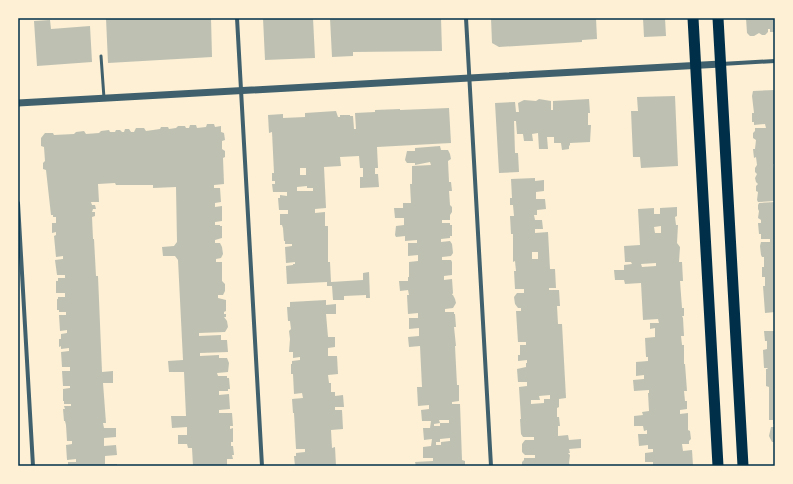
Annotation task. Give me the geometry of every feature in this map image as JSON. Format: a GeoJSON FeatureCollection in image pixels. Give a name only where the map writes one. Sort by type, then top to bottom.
{"type":"FeatureCollection","features":[{"type":"Feature","properties":{"kind":"highway"},"geometry":{"type":"LineString","coordinates":[[693,18],[718,466]]}},
{"type":"Feature","properties":{"kind":"highway"},"geometry":{"type":"LineString","coordinates":[[718,18],[743,466]]}},
{"type":"Feature","properties":{"kind":"street"},"geometry":{"type":"LineString","coordinates":[[237,18],[262,466]]}},
{"type":"Feature","properties":{"kind":"street"},"geometry":{"type":"LineString","coordinates":[[466,18],[491,466]]}},
{"type":"Feature","properties":{"kind":"street"},"geometry":{"type":"LineString","coordinates":[[18,102],[775,60]]}},
{"type":"Feature","properties":{"kind":"street"},"geometry":{"type":"LineString","coordinates":[[18,203],[33,466]]}},
{"type":"Feature","properties":{"kind":"lane"},"geometry":{"type":"LineString","coordinates":[[101,56],[104,98]]}},
{"type":"Feature","properties":{"kind":"building"},"geometry":{"type":"Polygon","coordinates":[[[106,18],[211,18],[212,57],[108,63],[106,18]]]}},
{"type":"Feature","properties":{"kind":"building"},"geometry":{"type":"Polygon","coordinates":[[[263,18],[313,18],[315,58],[265,60],[263,18]]]}},
{"type":"Feature","properties":{"kind":"building"},"geometry":{"type":"Polygon","coordinates":[[[330,18],[441,18],[442,51],[353,52],[353,56],[332,57],[330,18]]]}},
{"type":"Feature","properties":{"kind":"building"},"geometry":{"type":"Polygon","coordinates":[[[491,18],[596,18],[597,39],[582,40],[582,42],[499,47],[492,43],[491,18]]]}},
{"type":"Feature","properties":{"kind":"building"},"geometry":{"type":"Polygon","coordinates":[[[643,18],[665,18],[666,36],[644,37],[643,18]]]}},
{"type":"Feature","properties":{"kind":"building"},"geometry":{"type":"Polygon","coordinates":[[[746,18],[775,18],[775,32],[770,32],[770,29],[768,29],[768,32],[765,35],[759,33],[754,36],[750,36],[747,33],[746,18]]]}},
{"type":"Feature","properties":{"kind":"building"},"geometry":{"type":"Polygon","coordinates":[[[50,20],[51,29],[90,26],[92,62],[37,66],[34,21],[50,20]]]}},
{"type":"Feature","properties":{"kind":"building"},"geometry":{"type":"Polygon","coordinates":[[[775,90],[775,164],[773,164],[775,170],[775,201],[758,202],[758,192],[756,191],[756,186],[758,184],[755,178],[757,174],[755,172],[755,168],[757,165],[756,157],[754,158],[753,149],[755,149],[756,140],[753,138],[753,133],[755,128],[766,128],[765,124],[754,125],[754,122],[752,122],[752,113],[754,113],[752,96],[753,91],[775,90]]]}},
{"type":"Feature","properties":{"kind":"building"},"geometry":{"type":"Polygon","coordinates":[[[675,96],[678,166],[641,168],[640,157],[633,157],[631,111],[638,111],[637,97],[675,96]]]}},
{"type":"Feature","properties":{"kind":"building"},"geometry":{"type":"Polygon","coordinates":[[[539,99],[551,101],[551,110],[553,110],[553,101],[589,99],[590,113],[588,113],[588,125],[591,125],[590,142],[570,143],[569,149],[562,150],[561,143],[554,143],[554,137],[547,137],[548,149],[539,149],[538,133],[532,134],[533,141],[524,141],[523,134],[517,134],[516,121],[514,121],[515,153],[518,153],[519,172],[499,173],[495,103],[515,102],[516,112],[519,112],[518,103],[524,100],[536,101],[539,99]]]}},
{"type":"Feature","properties":{"kind":"building"},"geometry":{"type":"Polygon","coordinates":[[[449,108],[451,143],[377,147],[378,168],[375,168],[375,174],[378,174],[379,187],[360,188],[360,177],[363,177],[363,168],[360,168],[359,156],[340,157],[341,166],[324,167],[326,208],[315,209],[315,213],[325,212],[325,226],[328,226],[328,262],[330,262],[331,282],[363,280],[363,273],[369,272],[370,298],[366,298],[366,295],[344,296],[344,300],[333,300],[332,286],[327,286],[327,282],[287,284],[286,266],[293,265],[295,262],[286,263],[285,247],[292,246],[292,244],[285,244],[283,228],[282,225],[280,225],[280,214],[288,214],[288,210],[279,210],[278,198],[280,198],[280,195],[287,196],[287,192],[273,192],[272,184],[275,184],[275,181],[272,181],[272,173],[274,173],[272,132],[269,133],[268,115],[283,114],[283,118],[305,117],[305,113],[336,111],[338,117],[340,117],[340,115],[353,116],[354,129],[356,129],[355,113],[375,112],[375,110],[449,108]],[[300,168],[300,175],[306,175],[306,168],[300,168]],[[307,186],[297,187],[297,191],[313,191],[313,188],[307,188],[307,186]]]}},
{"type":"Feature","properties":{"kind":"building"},"geometry":{"type":"Polygon","coordinates":[[[207,124],[214,124],[215,127],[221,126],[221,132],[224,133],[225,140],[222,141],[222,149],[225,151],[225,157],[223,158],[224,184],[214,185],[214,188],[220,188],[221,202],[215,203],[215,207],[222,206],[222,221],[215,222],[215,225],[222,226],[222,238],[215,240],[215,243],[220,243],[223,254],[221,258],[216,259],[216,262],[222,262],[222,281],[225,284],[225,291],[223,295],[218,295],[218,298],[226,300],[226,311],[224,314],[226,314],[226,317],[224,317],[227,321],[228,327],[225,332],[199,333],[199,336],[221,335],[221,340],[227,340],[228,352],[200,353],[200,356],[219,355],[219,358],[227,358],[229,363],[228,372],[217,373],[218,376],[227,376],[227,378],[229,378],[230,389],[228,389],[228,391],[219,391],[219,395],[229,394],[230,409],[219,410],[219,413],[232,413],[233,426],[230,426],[230,429],[233,428],[233,442],[231,442],[231,446],[233,446],[233,459],[227,459],[227,466],[193,466],[192,448],[188,448],[187,444],[178,444],[178,435],[187,435],[187,427],[172,428],[171,416],[186,416],[184,372],[169,372],[168,361],[183,360],[178,260],[175,256],[163,256],[162,247],[174,246],[177,242],[176,187],[153,188],[153,185],[116,185],[115,183],[98,184],[99,202],[91,202],[92,205],[95,205],[96,209],[93,209],[92,212],[95,212],[95,216],[92,217],[96,276],[98,276],[102,372],[113,371],[113,383],[103,383],[106,423],[103,423],[104,428],[116,428],[116,437],[104,438],[104,446],[116,445],[117,455],[105,456],[105,464],[117,464],[117,466],[68,466],[68,462],[76,462],[76,459],[67,460],[66,445],[72,444],[72,441],[67,441],[63,409],[65,409],[64,406],[71,406],[71,404],[64,404],[63,389],[70,388],[70,386],[63,386],[62,371],[70,371],[70,367],[62,367],[61,352],[69,351],[69,348],[61,349],[61,346],[59,347],[59,339],[61,339],[61,334],[67,333],[67,330],[60,331],[59,315],[66,315],[66,312],[59,312],[59,310],[57,310],[57,299],[58,297],[65,297],[65,293],[56,293],[56,281],[58,281],[58,278],[65,278],[65,275],[57,275],[55,260],[63,259],[63,256],[56,257],[54,236],[56,235],[56,232],[52,233],[52,223],[56,223],[56,217],[51,215],[46,170],[43,169],[43,163],[45,161],[44,147],[41,146],[41,138],[45,133],[53,133],[54,135],[74,134],[76,132],[84,131],[86,134],[99,133],[101,131],[109,130],[110,132],[120,130],[124,132],[125,129],[129,129],[131,132],[134,132],[136,128],[144,128],[146,131],[160,129],[161,127],[168,127],[169,129],[176,128],[178,126],[185,126],[186,128],[189,128],[190,125],[196,125],[197,128],[206,127],[207,124]]]}},
{"type":"Feature","properties":{"kind":"building"},"geometry":{"type":"Polygon","coordinates":[[[440,146],[441,150],[448,150],[451,159],[448,161],[449,182],[451,182],[452,191],[449,191],[452,212],[450,215],[450,220],[442,220],[442,223],[450,223],[450,225],[452,225],[452,236],[450,236],[450,238],[441,239],[441,242],[450,241],[452,244],[453,253],[451,256],[442,257],[442,260],[451,260],[452,262],[452,275],[444,276],[444,280],[452,279],[452,295],[456,303],[453,308],[445,309],[445,312],[454,312],[455,314],[456,327],[454,327],[459,401],[452,402],[452,404],[460,404],[462,460],[465,461],[465,466],[416,466],[415,462],[433,461],[433,458],[423,458],[423,447],[431,446],[432,439],[424,440],[423,428],[430,428],[431,421],[422,421],[421,410],[429,409],[429,405],[418,406],[417,387],[422,387],[420,346],[409,347],[408,337],[419,336],[419,328],[409,329],[409,318],[418,318],[418,313],[408,314],[408,290],[400,291],[399,281],[408,281],[409,262],[418,261],[418,255],[408,256],[408,243],[417,243],[417,240],[405,241],[405,236],[396,237],[396,226],[404,225],[404,218],[395,218],[394,208],[403,208],[403,203],[411,203],[410,184],[412,184],[412,166],[431,165],[430,162],[415,165],[415,163],[407,163],[405,160],[407,151],[415,151],[415,148],[440,146]],[[439,420],[440,423],[449,423],[449,420],[439,420]],[[440,423],[434,424],[434,426],[440,426],[440,423]],[[450,438],[440,439],[440,442],[436,442],[436,445],[441,445],[441,442],[450,441],[450,438]]]}},
{"type":"Feature","properties":{"kind":"building"},"geometry":{"type":"Polygon","coordinates":[[[535,178],[535,181],[544,180],[544,191],[536,192],[536,199],[545,199],[546,209],[537,210],[537,215],[534,215],[535,220],[542,220],[543,229],[535,229],[535,233],[548,232],[550,269],[555,269],[556,288],[549,288],[549,290],[559,290],[560,306],[557,306],[558,324],[562,324],[566,398],[559,399],[559,407],[557,408],[557,417],[559,417],[560,426],[558,426],[558,436],[568,435],[569,440],[581,439],[581,448],[569,449],[570,453],[568,453],[570,455],[570,466],[522,466],[524,458],[535,458],[535,455],[525,455],[522,452],[522,444],[525,440],[534,440],[534,437],[523,437],[521,434],[519,387],[527,386],[527,382],[518,382],[517,369],[526,367],[527,360],[518,361],[518,355],[520,355],[520,345],[526,345],[526,342],[518,342],[516,311],[521,311],[521,308],[518,308],[515,304],[514,297],[517,293],[524,293],[524,289],[515,289],[514,271],[516,271],[515,261],[513,262],[513,234],[511,234],[510,216],[514,216],[513,205],[510,205],[510,198],[512,198],[511,179],[535,178]],[[532,252],[532,259],[538,259],[538,252],[532,252]],[[550,395],[539,396],[540,400],[531,400],[531,404],[544,403],[544,399],[550,399],[550,395]]]}},
{"type":"Feature","properties":{"kind":"building"},"geometry":{"type":"Polygon","coordinates":[[[775,202],[775,312],[765,313],[763,286],[765,286],[765,277],[762,277],[764,257],[761,255],[760,246],[761,242],[770,242],[770,239],[761,239],[761,234],[759,234],[758,223],[761,223],[761,220],[758,218],[758,205],[759,203],[775,202]]]}},
{"type":"Feature","properties":{"kind":"building"},"geometry":{"type":"Polygon","coordinates":[[[677,207],[677,216],[675,217],[676,225],[678,225],[677,243],[680,247],[679,262],[682,262],[683,281],[680,281],[682,308],[684,308],[684,316],[682,316],[684,336],[681,336],[682,345],[684,345],[684,364],[687,391],[684,391],[685,401],[687,401],[687,409],[680,410],[680,414],[688,413],[688,430],[690,431],[691,439],[689,444],[682,444],[683,451],[692,450],[693,466],[653,466],[653,462],[645,462],[645,453],[653,452],[653,449],[648,449],[648,445],[639,446],[638,434],[647,434],[647,430],[644,431],[643,426],[634,426],[634,416],[643,415],[642,412],[649,411],[649,390],[634,391],[633,380],[644,379],[644,375],[636,376],[636,362],[648,361],[648,357],[646,357],[645,338],[655,337],[655,328],[650,329],[650,323],[659,323],[658,319],[643,320],[641,283],[625,284],[624,280],[615,280],[614,270],[624,270],[624,265],[632,264],[631,262],[625,262],[624,246],[640,245],[638,209],[654,208],[654,214],[660,214],[660,208],[677,207]],[[661,226],[654,227],[655,233],[661,233],[661,226]],[[656,263],[641,264],[642,267],[656,266],[656,263]]]}},
{"type":"Feature","properties":{"kind":"building"},"geometry":{"type":"Polygon","coordinates":[[[326,300],[326,305],[336,304],[336,314],[326,314],[328,337],[335,337],[335,347],[328,348],[328,356],[337,356],[338,374],[328,375],[329,383],[331,383],[331,392],[335,392],[335,396],[343,395],[344,407],[335,407],[335,410],[342,410],[343,429],[331,430],[332,448],[335,447],[336,466],[295,466],[294,456],[296,456],[296,453],[305,452],[305,449],[296,449],[292,399],[303,398],[302,393],[294,394],[291,364],[292,361],[300,360],[300,357],[293,358],[293,352],[289,352],[289,331],[291,329],[290,321],[288,321],[287,307],[290,307],[290,302],[326,300]]]}},
{"type":"Feature","properties":{"kind":"building"},"geometry":{"type":"Polygon","coordinates":[[[764,331],[775,331],[775,424],[773,424],[773,420],[769,420],[769,387],[766,386],[766,369],[768,369],[764,368],[763,350],[767,349],[767,341],[765,341],[764,331]]]}},
{"type":"Feature","properties":{"kind":"building"},"geometry":{"type":"Polygon","coordinates":[[[771,427],[775,427],[775,442],[772,442],[769,436],[771,427]]]}}]}
